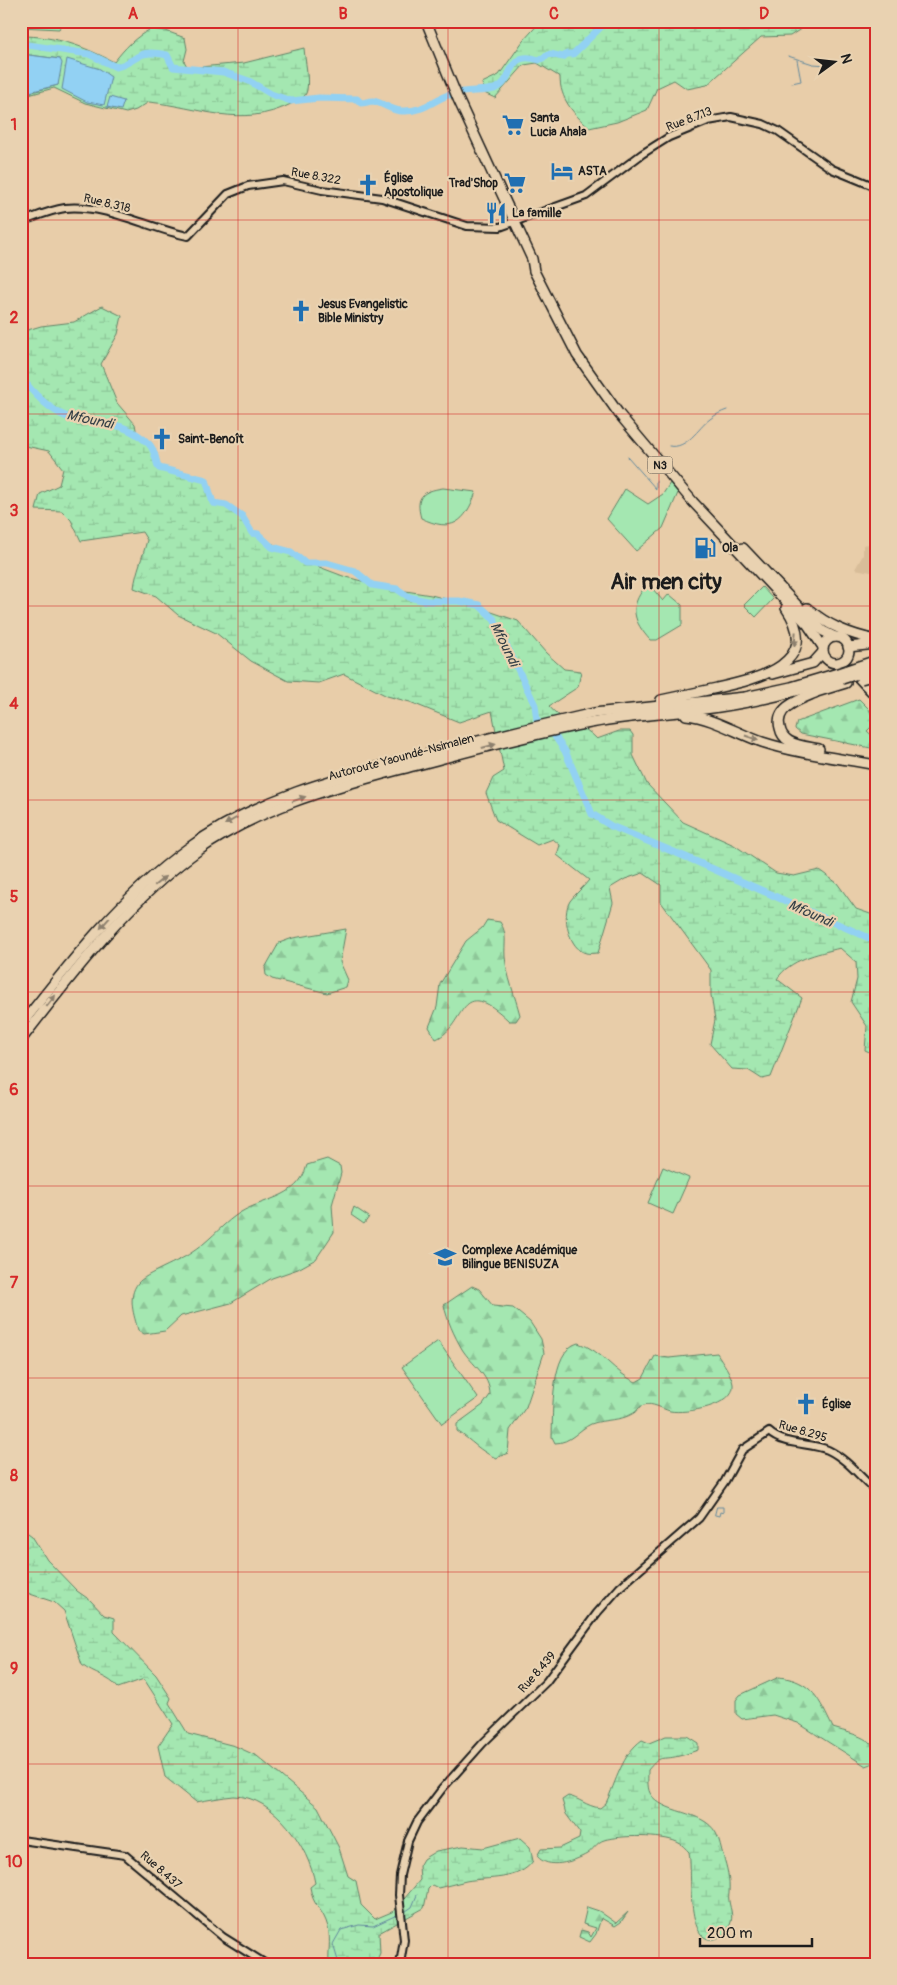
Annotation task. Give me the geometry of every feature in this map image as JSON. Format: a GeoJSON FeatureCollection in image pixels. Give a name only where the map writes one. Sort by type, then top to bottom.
{"type":"FeatureCollection","features":[{"type":"Feature","properties":{"kind":"highway","name":"N3"},"geometry":{"type":"LineString","coordinates":[[426,21],[458,99],[515,224],[582,352],[622,410],[684,486],[815,633],[826,659],[848,668],[876,696]]}},
{"type":"Feature","properties":{"kind":"highway","name":"N3"},"geometry":{"type":"LineString","coordinates":[[768,579],[823,631],[843,640],[853,664],[876,687]]}},
{"type":"Feature","properties":{"kind":"highway"},"geometry":{"type":"LineString","coordinates":[[768,579],[821,620],[856,636],[876,640]]}},
{"type":"Feature","properties":{"kind":"highway"},"geometry":{"type":"LineString","coordinates":[[763,676],[782,666],[788,659],[797,640],[794,622],[768,579]]}},
{"type":"Feature","properties":{"kind":"highway"},"geometry":{"type":"LineString","coordinates":[[594,713],[807,666],[817,660],[827,640],[835,637]]}},
{"type":"Feature","properties":{"kind":"highway"},"geometry":{"type":"LineString","coordinates":[[837,663],[844,660],[848,650],[876,644]]}},
{"type":"Feature","properties":{"kind":"highway","name":"Autoroute Yaoundé-Nsimalen"},"geometry":{"type":"LineString","coordinates":[[21,1025],[72,960],[131,896],[186,849],[231,821],[281,796],[308,786],[564,724],[721,707],[775,697],[842,678],[874,664]]}},
{"type":"Feature","properties":{"kind":"highway"},"geometry":{"type":"LineString","coordinates":[[876,675],[842,678],[794,702],[784,711],[779,724],[784,737],[799,745],[876,759]]}},
{"type":"Feature","properties":{"kind":"highway","name":"Autoroute Yaoundé-Nsimalen"},"geometry":{"type":"LineString","coordinates":[[564,724],[594,713],[745,697],[842,678]]}},
{"type":"Feature","properties":{"kind":"highway"},"geometry":{"type":"LineString","coordinates":[[721,707],[735,708],[762,705],[815,693]]}},
{"type":"Feature","properties":{"kind":"highway"},"geometry":{"type":"LineString","coordinates":[[640,716],[686,715],[707,718],[743,735],[778,746],[876,765]]}},
{"type":"Feature","properties":{"kind":"highway","name":"Autoroute Yaoundé-Nsimalen"},"geometry":{"type":"LineString","coordinates":[[21,1040],[78,966],[128,911],[175,868],[221,837],[246,822],[300,798],[527,732]]}},
{"type":"Feature","properties":{"kind":"main road","name":"Rue 8.713"},"geometry":{"type":"LineString","coordinates":[[515,224],[586,196],[642,154],[669,137],[708,121],[731,117],[763,124],[778,131],[832,169],[876,186]]}},
{"type":"Feature","properties":{"kind":"main road","name":"Rue 8.322"},"geometry":{"type":"LineString","coordinates":[[188,236],[228,194],[248,186],[283,181],[390,200],[433,216],[472,227],[493,228],[515,224]]}},
{"type":"Feature","properties":{"kind":"main road","name":"Rue 8.318"},"geometry":{"type":"LineString","coordinates":[[21,222],[59,209],[75,208],[103,212],[188,236]]}},
{"type":"Feature","properties":{"kind":"main road","name":"Rue 8.295"},"geometry":{"type":"LineString","coordinates":[[769,1432],[786,1440],[816,1446],[832,1452],[876,1491]]}},
{"type":"Feature","properties":{"kind":"main road","name":"Rue 8.439"},"geometry":{"type":"LineString","coordinates":[[400,1964],[404,1940],[399,1882],[408,1841],[417,1822],[435,1798],[483,1743],[546,1682],[597,1613],[620,1587],[699,1518],[725,1481],[742,1450],[769,1432]]}},
{"type":"Feature","properties":{"kind":"main road","name":"Rue 8.437"},"geometry":{"type":"LineString","coordinates":[[21,1840],[111,1852],[125,1856],[223,1938],[266,1964]]}},
{"type":"Feature","properties":{"kind":"shaded area"},"geometry":{"type":"Polygon","coordinates":[[[876,543],[876,573],[855,569],[863,555],[863,545],[876,543]]]}},
{"type":"Feature","properties":{"kind":"green space"},"geometry":{"type":"Polygon","coordinates":[[[21,21],[63,21],[59,29],[21,27],[21,21]]]}},
{"type":"Feature","properties":{"kind":"green space"},"geometry":{"type":"Polygon","coordinates":[[[541,21],[813,21],[790,36],[761,37],[707,85],[687,89],[674,80],[657,88],[647,110],[617,122],[589,128],[568,105],[562,92],[560,77],[537,63],[524,65],[495,98],[484,93],[482,83],[499,75],[523,41],[541,21]]]}},
{"type":"Feature","properties":{"kind":"green space"},"geometry":{"type":"Polygon","coordinates":[[[151,29],[166,31],[185,38],[187,49],[184,61],[188,68],[244,63],[304,48],[308,80],[306,93],[291,104],[273,111],[237,116],[149,102],[136,110],[126,113],[85,103],[54,88],[25,96],[21,95],[58,85],[60,59],[21,54],[21,36],[34,36],[69,43],[114,62],[131,43],[151,29]]]}},
{"type":"Feature","properties":{"kind":"green space"},"geometry":{"type":"Polygon","coordinates":[[[102,306],[122,316],[118,334],[101,364],[117,403],[135,424],[137,435],[151,446],[159,468],[206,480],[213,503],[226,505],[242,516],[252,533],[314,565],[343,576],[387,588],[431,595],[474,606],[518,621],[546,653],[564,669],[581,671],[578,687],[549,706],[559,715],[586,730],[597,739],[619,731],[630,731],[633,735],[633,755],[647,784],[683,822],[734,845],[776,873],[794,876],[819,870],[837,883],[856,909],[876,916],[876,1055],[865,1050],[867,1026],[851,1002],[857,979],[856,962],[840,948],[805,958],[782,972],[777,979],[802,998],[771,1077],[762,1079],[748,1070],[732,1069],[710,1044],[715,1020],[711,995],[711,970],[661,902],[661,885],[643,873],[625,879],[610,888],[613,903],[598,953],[586,953],[575,945],[568,931],[567,907],[572,898],[589,880],[557,855],[560,845],[553,839],[537,845],[496,820],[486,793],[493,778],[504,771],[492,711],[459,722],[410,702],[387,696],[344,674],[319,683],[288,681],[251,661],[216,633],[178,615],[156,596],[134,588],[147,540],[142,532],[81,541],[71,520],[62,511],[36,510],[40,494],[59,485],[63,469],[49,451],[21,445],[21,332],[41,326],[74,322],[102,306]]]}},
{"type":"Feature","properties":{"kind":"green space"},"geometry":{"type":"Polygon","coordinates":[[[670,483],[678,493],[663,528],[636,551],[607,519],[625,489],[648,504],[663,494],[670,483]]]}},
{"type":"Feature","properties":{"kind":"green space"},"geometry":{"type":"Polygon","coordinates":[[[443,488],[476,492],[472,503],[462,518],[449,525],[441,525],[421,518],[419,511],[420,500],[425,493],[443,488]]]}},
{"type":"Feature","properties":{"kind":"green space"},"geometry":{"type":"Polygon","coordinates":[[[645,587],[652,588],[663,601],[669,594],[682,605],[682,625],[657,640],[650,640],[644,633],[635,614],[637,601],[645,587]]]}},
{"type":"Feature","properties":{"kind":"green space"},"geometry":{"type":"Polygon","coordinates":[[[762,587],[773,599],[756,617],[744,605],[762,587]]]}},
{"type":"Feature","properties":{"kind":"green space"},"geometry":{"type":"Polygon","coordinates":[[[859,699],[869,709],[875,723],[867,731],[876,739],[876,749],[801,734],[795,729],[797,722],[859,699]]]}},
{"type":"Feature","properties":{"kind":"green space"},"geometry":{"type":"Polygon","coordinates":[[[487,920],[500,922],[504,931],[506,964],[520,1015],[516,1021],[509,1021],[492,1007],[480,1001],[472,1002],[465,1007],[446,1032],[436,1039],[429,1027],[437,1007],[440,984],[466,941],[482,928],[487,920]]]}},
{"type":"Feature","properties":{"kind":"green space"},"geometry":{"type":"Polygon","coordinates":[[[346,929],[340,962],[348,980],[346,987],[327,993],[272,979],[266,975],[265,968],[279,943],[293,938],[346,929]]]}},
{"type":"Feature","properties":{"kind":"green space"},"geometry":{"type":"Polygon","coordinates":[[[327,1159],[340,1166],[341,1173],[332,1205],[334,1232],[316,1259],[298,1269],[272,1278],[231,1303],[181,1316],[165,1331],[144,1334],[138,1330],[132,1300],[135,1288],[142,1279],[203,1245],[229,1220],[245,1210],[287,1192],[302,1177],[307,1165],[327,1159]]]}},
{"type":"Feature","properties":{"kind":"green space"},"geometry":{"type":"Polygon","coordinates":[[[663,1167],[689,1178],[673,1214],[648,1203],[663,1167]]]}},
{"type":"Feature","properties":{"kind":"green space"},"geometry":{"type":"Polygon","coordinates":[[[354,1207],[369,1217],[364,1224],[351,1215],[354,1207]]]}},
{"type":"Feature","properties":{"kind":"green space"},"geometry":{"type":"Polygon","coordinates":[[[472,1286],[479,1289],[493,1306],[513,1308],[530,1322],[541,1339],[544,1353],[526,1407],[510,1430],[508,1453],[496,1458],[486,1453],[457,1431],[457,1424],[483,1405],[490,1395],[484,1376],[466,1355],[456,1338],[444,1305],[472,1286]]]}},
{"type":"Feature","properties":{"kind":"green space"},"geometry":{"type":"Polygon","coordinates":[[[438,1341],[478,1398],[442,1424],[402,1367],[438,1341]]]}},
{"type":"Feature","properties":{"kind":"green space"},"geometry":{"type":"Polygon","coordinates":[[[578,1343],[594,1351],[621,1373],[636,1382],[643,1378],[655,1356],[669,1358],[717,1353],[730,1376],[733,1384],[732,1392],[727,1398],[718,1403],[697,1410],[677,1412],[647,1404],[628,1416],[591,1424],[570,1439],[555,1443],[552,1437],[553,1399],[558,1369],[562,1357],[569,1348],[578,1343]]]}},
{"type":"Feature","properties":{"kind":"green space"},"geometry":{"type":"Polygon","coordinates":[[[21,1528],[32,1536],[47,1560],[77,1591],[90,1600],[104,1615],[114,1618],[114,1632],[156,1675],[171,1698],[169,1703],[188,1734],[235,1746],[257,1756],[318,1807],[339,1848],[348,1876],[356,1881],[361,1905],[375,1919],[394,1911],[420,1880],[419,1866],[423,1859],[436,1851],[463,1846],[483,1848],[520,1838],[530,1847],[533,1861],[520,1872],[511,1875],[466,1881],[438,1888],[432,1885],[428,1889],[424,1908],[379,1933],[380,1953],[375,1964],[329,1964],[328,1927],[324,1916],[313,1898],[310,1887],[315,1883],[306,1855],[298,1840],[276,1814],[249,1798],[234,1796],[196,1802],[165,1777],[158,1746],[173,1724],[144,1679],[118,1688],[110,1681],[82,1665],[64,1611],[54,1602],[21,1591],[21,1528]]]}},
{"type":"Feature","properties":{"kind":"green space"},"geometry":{"type":"Polygon","coordinates":[[[779,1677],[800,1683],[814,1694],[833,1728],[853,1734],[871,1744],[876,1756],[874,1762],[866,1766],[798,1723],[773,1715],[742,1719],[736,1714],[736,1700],[740,1695],[779,1677]]]}},
{"type":"Feature","properties":{"kind":"green space"},"geometry":{"type":"Polygon","coordinates":[[[666,1736],[687,1736],[698,1743],[698,1750],[656,1761],[648,1770],[649,1791],[656,1800],[702,1820],[710,1825],[716,1833],[728,1874],[729,1900],[732,1915],[728,1929],[720,1937],[708,1939],[701,1933],[695,1922],[692,1908],[689,1852],[677,1842],[641,1836],[620,1837],[602,1841],[587,1854],[568,1862],[547,1863],[537,1856],[541,1849],[560,1848],[579,1839],[580,1833],[566,1814],[562,1800],[568,1796],[600,1808],[606,1803],[624,1761],[635,1746],[642,1740],[649,1743],[666,1736]]]}},
{"type":"Feature","properties":{"kind":"green space"},"geometry":{"type":"Polygon","coordinates":[[[587,1907],[599,1911],[616,1923],[628,1912],[621,1922],[615,1926],[601,1918],[596,1934],[590,1942],[579,1937],[581,1930],[588,1932],[591,1937],[596,1928],[583,1924],[587,1907]]]}},
{"type":"Feature","properties":{"kind":"water"},"geometry":{"type":"Polygon","coordinates":[[[21,54],[60,59],[62,63],[58,85],[21,94],[21,54]]]}},
{"type":"Feature","properties":{"kind":"water"},"geometry":{"type":"Polygon","coordinates":[[[67,59],[100,69],[111,77],[104,105],[87,102],[62,89],[67,59]]]}},
{"type":"Feature","properties":{"kind":"water"},"geometry":{"type":"Polygon","coordinates":[[[110,97],[124,101],[121,110],[107,107],[110,97]]]}},
{"type":"Feature","properties":{"kind":"waterway"},"geometry":{"type":"LineString","coordinates":[[21,44],[89,54],[116,67],[130,62],[143,54],[156,53],[167,55],[173,67],[223,72],[249,81],[271,94],[291,101],[319,98],[357,99],[361,103],[373,101],[395,110],[410,111],[424,107],[452,94],[494,89],[501,86],[515,63],[520,59],[539,60],[550,54],[563,57],[567,54],[573,54],[607,21]]}},
{"type":"Feature","properties":{"kind":"waterway"},"geometry":{"type":"LineString","coordinates":[[788,56],[813,64],[827,65]]}},
{"type":"Feature","properties":{"kind":"waterway"},"geometry":{"type":"LineString","coordinates":[[792,83],[801,81],[797,60]]}},
{"type":"Feature","properties":{"kind":"waterway","name":"Mfoundi"},"geometry":{"type":"LineString","coordinates":[[21,354],[23,360],[21,369]]}},
{"type":"Feature","properties":{"kind":"waterway","name":"Mfoundi"},"geometry":{"type":"LineString","coordinates":[[21,376],[37,396],[51,408],[66,417],[123,427],[149,444],[159,468],[206,480],[213,503],[226,505],[242,516],[252,533],[258,534],[272,547],[291,552],[305,563],[327,563],[355,571],[372,585],[397,589],[409,597],[426,601],[459,601],[479,605],[494,619],[535,705],[537,721],[554,735],[565,751],[592,814],[611,826],[876,941]]}},
{"type":"Feature","properties":{"kind":"waterway"},"geometry":{"type":"LineString","coordinates":[[669,446],[681,445],[687,442],[710,419],[727,410]]}},
{"type":"Feature","properties":{"kind":"waterway"},"geometry":{"type":"LineString","coordinates":[[628,457],[656,489]]}},
{"type":"Feature","properties":{"kind":"waterway"},"geometry":{"type":"LineString","coordinates":[[656,481],[656,489]]}},
{"type":"Feature","properties":{"kind":"waterway"},"geometry":{"type":"LineString","coordinates":[[717,1507],[723,1507],[723,1513],[720,1512],[719,1516],[715,1515],[717,1507]]}},
{"type":"Feature","properties":{"kind":"waterway"},"geometry":{"type":"LineString","coordinates":[[403,1913],[412,1907],[417,1895]]}},
{"type":"Feature","properties":{"kind":"waterway"},"geometry":{"type":"LineString","coordinates":[[339,1964],[333,1944],[341,1930],[359,1925],[373,1926],[399,1914]]}},
{"type":"Feature","properties":{"kind":"place","name":"Santa Lucia Ahala"},"geometry":{"type":"Point","coordinates":[513,125]}},
{"type":"Feature","properties":{"kind":"place","name":"ASTA"},"geometry":{"type":"Point","coordinates":[562,171]}},
{"type":"Feature","properties":{"kind":"place","name":"Trad'Shop"},"geometry":{"type":"Point","coordinates":[515,183]}},
{"type":"Feature","properties":{"kind":"place","name":"Église Apostolique"},"geometry":{"type":"Point","coordinates":[368,185]}},
{"type":"Feature","properties":{"kind":"place","name":"La famille"},"geometry":{"type":"Point","coordinates":[496,213]}},
{"type":"Feature","properties":{"kind":"place","name":"Jesus Evangelistic Bible Ministry"},"geometry":{"type":"Point","coordinates":[301,311]}},
{"type":"Feature","properties":{"kind":"place","name":"Saint-Benoît"},"geometry":{"type":"Point","coordinates":[162,439]}},
{"type":"Feature","properties":{"kind":"place","name":"Ola"},"geometry":{"type":"Point","coordinates":[705,548]}},
{"type":"Feature","properties":{"kind":"place","name":"Complexe Académique Bilingue BENISUZA"},"geometry":{"type":"Point","coordinates":[445,1257]}},
{"type":"Feature","properties":{"kind":"place","name":"Église"},"geometry":{"type":"Point","coordinates":[806,1404]}},
{"type":"Feature","properties":{"kind":"district","name":"Air men city"},"geometry":{"type":"Point","coordinates":[666,581]}}]}
